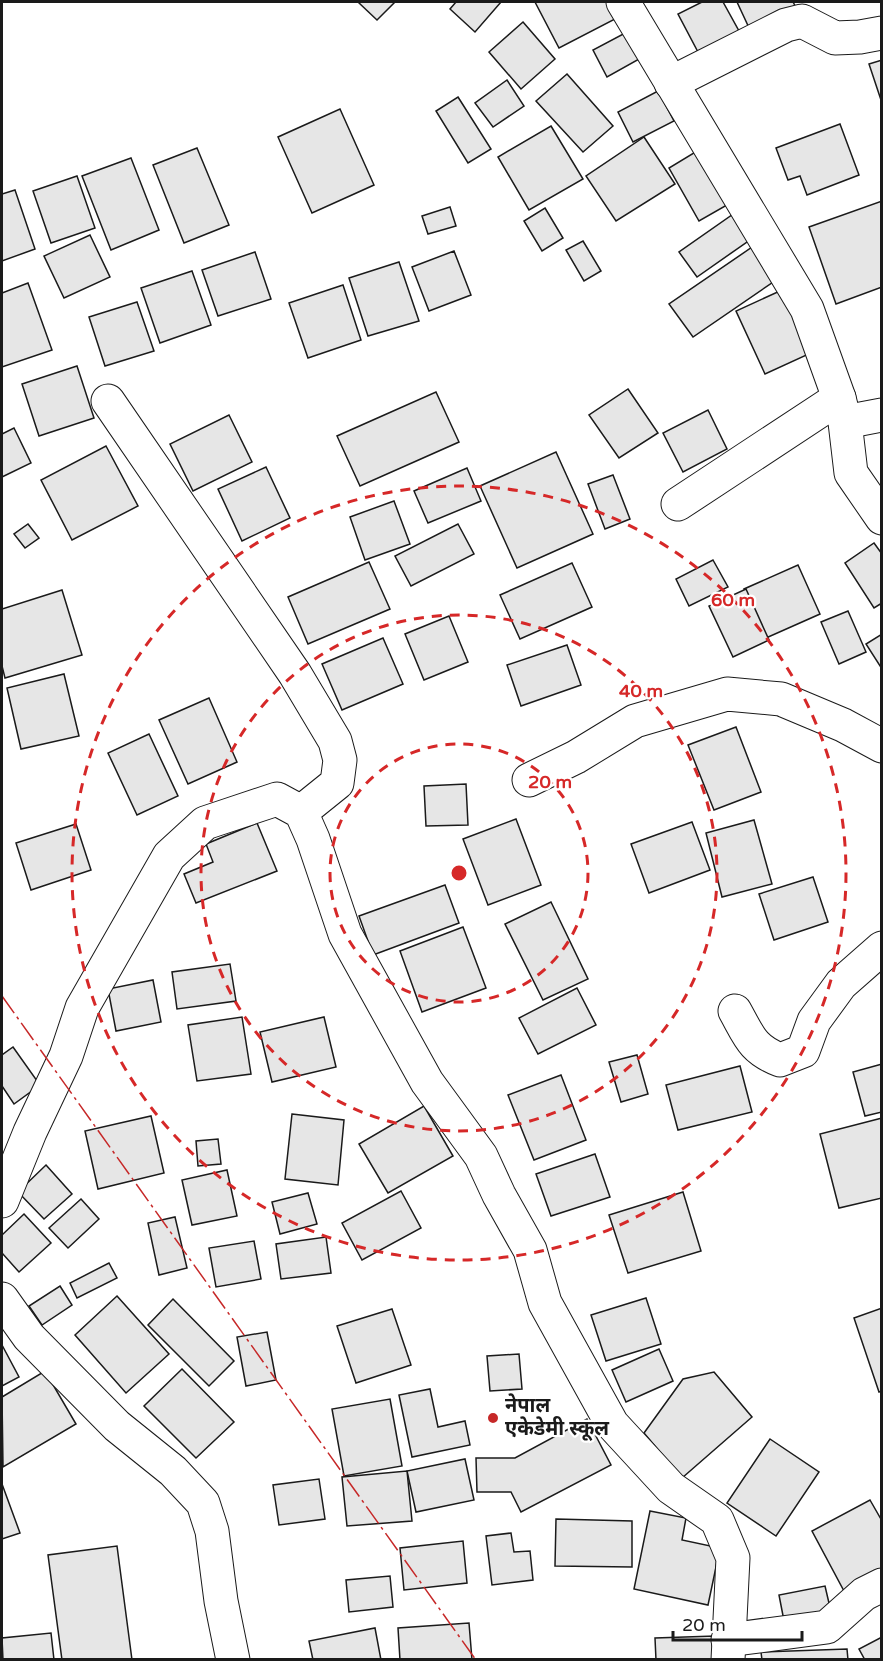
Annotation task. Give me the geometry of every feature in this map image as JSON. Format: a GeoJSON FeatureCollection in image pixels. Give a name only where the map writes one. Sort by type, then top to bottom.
{"type":"FeatureCollection","features":[{"type":"Feature","properties":{"kind":"street"},"geometry":{"type":"LineString","coordinates":[[623,2],[807,309],[842,410],[852,473],[882,518]]}},
{"type":"Feature","properties":{"kind":"street"},"geometry":{"type":"LineString","coordinates":[[671,83],[786,25],[802,21],[835,38],[882,33]]}},
{"type":"Feature","properties":{"kind":"street"},"geometry":{"type":"LineString","coordinates":[[108,401],[295,674],[335,741],[340,760],[336,783],[301,812]]}},
{"type":"Feature","properties":{"kind":"street"},"geometry":{"type":"LineString","coordinates":[[678,504],[842,410],[882,415]]}},
{"type":"Feature","properties":{"kind":"street"},"geometry":{"type":"LineString","coordinates":[[529,780],[576,757],[635,721],[727,694],[782,699],[843,725],[882,746]]}},
{"type":"Feature","properties":{"kind":"street"},"geometry":{"type":"LineString","coordinates":[[2,1201],[30,1132],[66,1056],[82,1008],[169,856],[205,824],[278,799],[301,812],[313,839],[345,934],[427,1082],[481,1156],[530,1250],[545,1303],[612,1424],[671,1488],[717,1520],[733,1558],[728,1649],[827,1627],[864,1594],[882,1585]]}},
{"type":"Feature","properties":{"kind":"street"},"geometry":{"type":"LineString","coordinates":[[735,1011],[763,1054],[780,1060],[803,1051],[813,1021],[841,984],[882,948]]}},
{"type":"Feature","properties":{"kind":"street"},"geometry":{"type":"LineString","coordinates":[[2,1299],[29,1337],[117,1426],[173,1471],[203,1503],[212,1531],[221,1601],[233,1659]]}},
{"type":"Feature","properties":{"kind":"building"},"geometry":{"type":"Polygon","coordinates":[[[358,2],[395,2],[377,20],[358,2]]]}},
{"type":"Feature","properties":{"kind":"building"},"geometry":{"type":"Polygon","coordinates":[[[456,2],[501,2],[475,32],[450,9],[456,2]]]}},
{"type":"Feature","properties":{"kind":"building"},"geometry":{"type":"Polygon","coordinates":[[[535,2],[609,2],[617,18],[559,48],[535,2]]]}},
{"type":"Feature","properties":{"kind":"building"},"geometry":{"type":"Polygon","coordinates":[[[702,2],[723,2],[739,31],[698,52],[678,14],[702,2]]]}},
{"type":"Feature","properties":{"kind":"building"},"geometry":{"type":"Polygon","coordinates":[[[737,2],[793,2],[798,11],[751,32],[737,2]]]}},
{"type":"Feature","properties":{"kind":"building"},"geometry":{"type":"Polygon","coordinates":[[[523,22],[555,59],[521,89],[489,52],[523,22]]]}},
{"type":"Feature","properties":{"kind":"building"},"geometry":{"type":"Polygon","coordinates":[[[627,32],[641,58],[607,77],[593,50],[627,32]]]}},
{"type":"Feature","properties":{"kind":"building"},"geometry":{"type":"Polygon","coordinates":[[[882,60],[882,103],[869,64],[882,60]]]}},
{"type":"Feature","properties":{"kind":"building"},"geometry":{"type":"Polygon","coordinates":[[[567,74],[613,126],[583,152],[536,101],[567,74]]]}},
{"type":"Feature","properties":{"kind":"building"},"geometry":{"type":"Polygon","coordinates":[[[507,80],[524,106],[493,127],[475,103],[507,80]]]}},
{"type":"Feature","properties":{"kind":"building"},"geometry":{"type":"Polygon","coordinates":[[[658,91],[674,121],[633,142],[618,112],[658,91]]]}},
{"type":"Feature","properties":{"kind":"building"},"geometry":{"type":"Polygon","coordinates":[[[458,97],[491,149],[468,163],[436,111],[458,97]]]}},
{"type":"Feature","properties":{"kind":"building"},"geometry":{"type":"Polygon","coordinates":[[[340,109],[374,185],[312,213],[278,137],[340,109]]]}},
{"type":"Feature","properties":{"kind":"building"},"geometry":{"type":"Polygon","coordinates":[[[840,124],[859,175],[807,195],[800,176],[788,180],[776,148],[840,124]]]}},
{"type":"Feature","properties":{"kind":"building"},"geometry":{"type":"Polygon","coordinates":[[[551,126],[583,179],[529,210],[498,157],[551,126]]]}},
{"type":"Feature","properties":{"kind":"building"},"geometry":{"type":"Polygon","coordinates":[[[644,137],[675,184],[616,221],[586,176],[644,137]]]}},
{"type":"Feature","properties":{"kind":"building"},"geometry":{"type":"Polygon","coordinates":[[[197,148],[229,225],[184,243],[153,165],[197,148]]]}},
{"type":"Feature","properties":{"kind":"building"},"geometry":{"type":"Polygon","coordinates":[[[697,151],[727,205],[699,221],[669,168],[697,151]]]}},
{"type":"Feature","properties":{"kind":"building"},"geometry":{"type":"Polygon","coordinates":[[[131,158],[159,230],[111,250],[82,176],[131,158]]]}},
{"type":"Feature","properties":{"kind":"building"},"geometry":{"type":"Polygon","coordinates":[[[77,176],[95,228],[51,243],[33,191],[77,176]]]}},
{"type":"Feature","properties":{"kind":"building"},"geometry":{"type":"Polygon","coordinates":[[[15,190],[35,249],[2,261],[2,194],[15,190]]]}},
{"type":"Feature","properties":{"kind":"building"},"geometry":{"type":"Polygon","coordinates":[[[882,201],[882,287],[836,304],[809,227],[882,201]]]}},
{"type":"Feature","properties":{"kind":"building"},"geometry":{"type":"Polygon","coordinates":[[[450,207],[456,226],[428,234],[422,216],[450,207]]]}},
{"type":"Feature","properties":{"kind":"building"},"geometry":{"type":"Polygon","coordinates":[[[545,208],[563,238],[542,251],[524,221],[545,208]]]}},
{"type":"Feature","properties":{"kind":"building"},"geometry":{"type":"Polygon","coordinates":[[[739,210],[757,235],[697,277],[679,252],[739,210]]]}},
{"type":"Feature","properties":{"kind":"building"},"geometry":{"type":"Polygon","coordinates":[[[90,235],[110,277],[64,298],[44,256],[90,235]]]}},
{"type":"Feature","properties":{"kind":"building"},"geometry":{"type":"Polygon","coordinates":[[[583,241],[601,271],[584,281],[566,250],[583,241]]]}},
{"type":"Feature","properties":{"kind":"building"},"geometry":{"type":"Polygon","coordinates":[[[758,243],[782,276],[693,337],[669,304],[758,243]]]}},
{"type":"Feature","properties":{"kind":"building"},"geometry":{"type":"Polygon","coordinates":[[[454,251],[471,295],[429,311],[412,267],[454,251]]]}},
{"type":"Feature","properties":{"kind":"building"},"geometry":{"type":"Polygon","coordinates":[[[255,252],[271,299],[218,316],[202,270],[255,252]]]}},
{"type":"Feature","properties":{"kind":"building"},"geometry":{"type":"Polygon","coordinates":[[[399,262],[419,321],[368,336],[349,278],[399,262]]]}},
{"type":"Feature","properties":{"kind":"building"},"geometry":{"type":"Polygon","coordinates":[[[192,271],[211,325],[160,343],[141,288],[192,271]]]}},
{"type":"Feature","properties":{"kind":"building"},"geometry":{"type":"Polygon","coordinates":[[[28,283],[52,350],[2,367],[2,293],[28,283]]]}},
{"type":"Feature","properties":{"kind":"building"},"geometry":{"type":"Polygon","coordinates":[[[343,285],[361,340],[308,358],[289,303],[343,285]]]}},
{"type":"Feature","properties":{"kind":"building"},"geometry":{"type":"Polygon","coordinates":[[[782,290],[811,353],[765,374],[736,311],[782,290]]]}},
{"type":"Feature","properties":{"kind":"building"},"geometry":{"type":"Polygon","coordinates":[[[137,302],[154,351],[105,366],[89,317],[137,302]]]}},
{"type":"Feature","properties":{"kind":"building"},"geometry":{"type":"Polygon","coordinates":[[[77,366],[94,418],[39,436],[22,384],[77,366]]]}},
{"type":"Feature","properties":{"kind":"building"},"geometry":{"type":"Polygon","coordinates":[[[628,389],[658,433],[619,458],[589,415],[628,389]]]}},
{"type":"Feature","properties":{"kind":"building"},"geometry":{"type":"Polygon","coordinates":[[[436,392],[459,442],[360,486],[337,436],[436,392]]]}},
{"type":"Feature","properties":{"kind":"building"},"geometry":{"type":"Polygon","coordinates":[[[708,410],[727,449],[683,472],[663,433],[708,410]]]}},
{"type":"Feature","properties":{"kind":"building"},"geometry":{"type":"Polygon","coordinates":[[[229,415],[252,462],[193,491],[170,444],[229,415]]]}},
{"type":"Feature","properties":{"kind":"building"},"geometry":{"type":"Polygon","coordinates":[[[14,428],[31,463],[2,477],[2,434],[14,428]]]}},
{"type":"Feature","properties":{"kind":"building"},"geometry":{"type":"Polygon","coordinates":[[[106,446],[138,506],[72,540],[41,480],[106,446]]]}},
{"type":"Feature","properties":{"kind":"building"},"geometry":{"type":"Polygon","coordinates":[[[556,452],[593,534],[517,568],[480,486],[556,452]]]}},
{"type":"Feature","properties":{"kind":"building"},"geometry":{"type":"Polygon","coordinates":[[[266,467],[290,518],[242,541],[218,489],[266,467]]]}},
{"type":"Feature","properties":{"kind":"building"},"geometry":{"type":"Polygon","coordinates":[[[467,468],[481,501],[428,523],[414,491],[467,468]]]}},
{"type":"Feature","properties":{"kind":"building"},"geometry":{"type":"Polygon","coordinates":[[[613,475],[630,519],[605,529],[588,484],[613,475]]]}},
{"type":"Feature","properties":{"kind":"building"},"geometry":{"type":"Polygon","coordinates":[[[394,501],[410,544],[365,560],[350,517],[394,501]]]}},
{"type":"Feature","properties":{"kind":"building"},"geometry":{"type":"Polygon","coordinates":[[[28,524],[39,538],[25,548],[14,534],[28,524]]]}},
{"type":"Feature","properties":{"kind":"building"},"geometry":{"type":"Polygon","coordinates":[[[458,524],[474,554],[411,586],[395,556],[458,524]]]}},
{"type":"Feature","properties":{"kind":"building"},"geometry":{"type":"Polygon","coordinates":[[[874,543],[882,554],[882,603],[874,608],[845,563],[874,543]]]}},
{"type":"Feature","properties":{"kind":"building"},"geometry":{"type":"Polygon","coordinates":[[[713,560],[728,587],[689,606],[676,579],[713,560]]]}},
{"type":"Feature","properties":{"kind":"building"},"geometry":{"type":"Polygon","coordinates":[[[369,562],[390,609],[308,644],[288,597],[369,562]]]}},
{"type":"Feature","properties":{"kind":"building"},"geometry":{"type":"Polygon","coordinates":[[[572,563],[592,607],[520,639],[500,595],[572,563]]]}},
{"type":"Feature","properties":{"kind":"building"},"geometry":{"type":"Polygon","coordinates":[[[798,565],[820,614],[766,638],[744,589],[798,565]]]}},
{"type":"Feature","properties":{"kind":"building"},"geometry":{"type":"Polygon","coordinates":[[[746,589],[769,640],[733,657],[709,606],[746,589]]]}},
{"type":"Feature","properties":{"kind":"building"},"geometry":{"type":"Polygon","coordinates":[[[62,590],[82,655],[5,678],[2,666],[2,609],[62,590]]]}},
{"type":"Feature","properties":{"kind":"building"},"geometry":{"type":"Polygon","coordinates":[[[848,611],[866,652],[839,664],[821,622],[848,611]]]}},
{"type":"Feature","properties":{"kind":"building"},"geometry":{"type":"Polygon","coordinates":[[[449,616],[468,662],[424,680],[405,634],[449,616]]]}},
{"type":"Feature","properties":{"kind":"building"},"geometry":{"type":"Polygon","coordinates":[[[882,634],[882,669],[866,644],[882,634]]]}},
{"type":"Feature","properties":{"kind":"building"},"geometry":{"type":"Polygon","coordinates":[[[383,638],[403,684],[342,710],[322,664],[383,638]]]}},
{"type":"Feature","properties":{"kind":"building"},"geometry":{"type":"Polygon","coordinates":[[[567,645],[581,685],[521,706],[507,665],[567,645]]]}},
{"type":"Feature","properties":{"kind":"building"},"geometry":{"type":"Polygon","coordinates":[[[64,674],[79,736],[21,749],[7,688],[64,674]]]}},
{"type":"Feature","properties":{"kind":"building"},"geometry":{"type":"Polygon","coordinates":[[[209,698],[237,762],[188,784],[159,720],[209,698]]]}},
{"type":"Feature","properties":{"kind":"building"},"geometry":{"type":"Polygon","coordinates":[[[736,727],[761,792],[714,810],[688,745],[736,727]]]}},
{"type":"Feature","properties":{"kind":"building"},"geometry":{"type":"Polygon","coordinates":[[[149,734],[178,796],[137,815],[108,753],[149,734]]]}},
{"type":"Feature","properties":{"kind":"building"},"geometry":{"type":"Polygon","coordinates":[[[466,784],[468,825],[426,826],[424,786],[466,784]]]}},
{"type":"Feature","properties":{"kind":"building"},"geometry":{"type":"Polygon","coordinates":[[[516,819],[541,885],[488,905],[463,839],[516,819]]]}},
{"type":"Feature","properties":{"kind":"building"},"geometry":{"type":"Polygon","coordinates":[[[754,820],[772,884],[722,897],[706,833],[754,820]]]}},
{"type":"Feature","properties":{"kind":"building"},"geometry":{"type":"Polygon","coordinates":[[[692,822],[710,870],[649,893],[631,844],[692,822]]]}},
{"type":"Feature","properties":{"kind":"building"},"geometry":{"type":"Polygon","coordinates":[[[257,823],[277,871],[196,903],[184,874],[213,862],[206,844],[257,823]]]}},
{"type":"Feature","properties":{"kind":"building"},"geometry":{"type":"Polygon","coordinates":[[[76,824],[91,870],[31,890],[16,843],[76,824]]]}},
{"type":"Feature","properties":{"kind":"building"},"geometry":{"type":"Polygon","coordinates":[[[813,877],[828,922],[774,940],[759,894],[813,877]]]}},
{"type":"Feature","properties":{"kind":"building"},"geometry":{"type":"Polygon","coordinates":[[[445,885],[459,923],[373,955],[359,916],[445,885]]]}},
{"type":"Feature","properties":{"kind":"building"},"geometry":{"type":"Polygon","coordinates":[[[551,902],[588,979],[543,1000],[505,924],[551,902]]]}},
{"type":"Feature","properties":{"kind":"building"},"geometry":{"type":"Polygon","coordinates":[[[463,927],[486,988],[422,1012],[400,951],[463,927]]]}},
{"type":"Feature","properties":{"kind":"building"},"geometry":{"type":"Polygon","coordinates":[[[230,964],[236,1001],[177,1009],[172,972],[230,964]]]}},
{"type":"Feature","properties":{"kind":"building"},"geometry":{"type":"Polygon","coordinates":[[[153,980],[161,1022],[116,1031],[108,989],[153,980]]]}},
{"type":"Feature","properties":{"kind":"building"},"geometry":{"type":"Polygon","coordinates":[[[577,988],[596,1025],[538,1054],[519,1018],[577,988]]]}},
{"type":"Feature","properties":{"kind":"building"},"geometry":{"type":"Polygon","coordinates":[[[242,1017],[251,1074],[197,1081],[188,1025],[242,1017]]]}},
{"type":"Feature","properties":{"kind":"building"},"geometry":{"type":"Polygon","coordinates":[[[324,1017],[336,1067],[272,1082],[260,1032],[324,1017]]]}},
{"type":"Feature","properties":{"kind":"building"},"geometry":{"type":"Polygon","coordinates":[[[13,1047],[40,1085],[14,1104],[2,1086],[2,1055],[13,1047]]]}},
{"type":"Feature","properties":{"kind":"building"},"geometry":{"type":"Polygon","coordinates":[[[637,1055],[648,1094],[621,1102],[609,1062],[637,1055]]]}},
{"type":"Feature","properties":{"kind":"building"},"geometry":{"type":"Polygon","coordinates":[[[882,1064],[882,1112],[865,1116],[853,1072],[882,1064]]]}},
{"type":"Feature","properties":{"kind":"building"},"geometry":{"type":"Polygon","coordinates":[[[740,1066],[752,1112],[678,1130],[666,1085],[740,1066]]]}},
{"type":"Feature","properties":{"kind":"building"},"geometry":{"type":"Polygon","coordinates":[[[561,1075],[586,1140],[534,1160],[508,1095],[561,1075]]]}},
{"type":"Feature","properties":{"kind":"building"},"geometry":{"type":"Polygon","coordinates":[[[424,1106],[453,1156],[388,1193],[359,1144],[424,1106]]]}},
{"type":"Feature","properties":{"kind":"building"},"geometry":{"type":"Polygon","coordinates":[[[292,1114],[344,1120],[338,1185],[285,1179],[292,1114]]]}},
{"type":"Feature","properties":{"kind":"building"},"geometry":{"type":"Polygon","coordinates":[[[151,1116],[164,1173],[98,1189],[85,1131],[151,1116]]]}},
{"type":"Feature","properties":{"kind":"building"},"geometry":{"type":"Polygon","coordinates":[[[882,1118],[882,1198],[839,1208],[820,1134],[882,1118]]]}},
{"type":"Feature","properties":{"kind":"building"},"geometry":{"type":"Polygon","coordinates":[[[218,1139],[221,1164],[198,1166],[196,1141],[218,1139]]]}},
{"type":"Feature","properties":{"kind":"building"},"geometry":{"type":"Polygon","coordinates":[[[595,1154],[610,1197],[551,1216],[536,1174],[595,1154]]]}},
{"type":"Feature","properties":{"kind":"building"},"geometry":{"type":"Polygon","coordinates":[[[46,1165],[72,1194],[44,1219],[18,1192],[46,1165]]]}},
{"type":"Feature","properties":{"kind":"building"},"geometry":{"type":"Polygon","coordinates":[[[227,1170],[237,1216],[192,1225],[182,1180],[227,1170]]]}},
{"type":"Feature","properties":{"kind":"building"},"geometry":{"type":"Polygon","coordinates":[[[401,1191],[421,1228],[362,1260],[342,1223],[401,1191]]]}},
{"type":"Feature","properties":{"kind":"building"},"geometry":{"type":"Polygon","coordinates":[[[683,1192],[701,1251],[628,1273],[609,1215],[683,1192]]]}},
{"type":"Feature","properties":{"kind":"building"},"geometry":{"type":"Polygon","coordinates":[[[308,1193],[317,1224],[280,1234],[272,1202],[308,1193]]]}},
{"type":"Feature","properties":{"kind":"building"},"geometry":{"type":"Polygon","coordinates":[[[81,1199],[99,1219],[68,1248],[49,1228],[81,1199]]]}},
{"type":"Feature","properties":{"kind":"building"},"geometry":{"type":"Polygon","coordinates":[[[24,1214],[51,1243],[19,1272],[2,1253],[2,1235],[24,1214]]]}},
{"type":"Feature","properties":{"kind":"building"},"geometry":{"type":"Polygon","coordinates":[[[175,1217],[187,1268],[159,1275],[148,1223],[175,1217]]]}},
{"type":"Feature","properties":{"kind":"building"},"geometry":{"type":"Polygon","coordinates":[[[326,1237],[331,1273],[281,1279],[276,1244],[326,1237]]]}},
{"type":"Feature","properties":{"kind":"building"},"geometry":{"type":"Polygon","coordinates":[[[254,1241],[261,1279],[216,1287],[209,1248],[254,1241]]]}},
{"type":"Feature","properties":{"kind":"building"},"geometry":{"type":"Polygon","coordinates":[[[109,1263],[117,1278],[77,1298],[70,1283],[109,1263]]]}},
{"type":"Feature","properties":{"kind":"building"},"geometry":{"type":"Polygon","coordinates":[[[60,1286],[72,1305],[42,1325],[29,1306],[60,1286]]]}},
{"type":"Feature","properties":{"kind":"building"},"geometry":{"type":"Polygon","coordinates":[[[117,1296],[169,1354],[126,1393],[75,1335],[117,1296]]]}},
{"type":"Feature","properties":{"kind":"building"},"geometry":{"type":"Polygon","coordinates":[[[646,1298],[661,1344],[606,1361],[591,1315],[646,1298]]]}},
{"type":"Feature","properties":{"kind":"building"},"geometry":{"type":"Polygon","coordinates":[[[173,1299],[234,1361],[209,1386],[148,1325],[173,1299]]]}},
{"type":"Feature","properties":{"kind":"building"},"geometry":{"type":"Polygon","coordinates":[[[882,1308],[882,1391],[879,1392],[854,1318],[882,1308]]]}},
{"type":"Feature","properties":{"kind":"building"},"geometry":{"type":"Polygon","coordinates":[[[392,1309],[411,1365],[356,1383],[337,1326],[392,1309]]]}},
{"type":"Feature","properties":{"kind":"building"},"geometry":{"type":"Polygon","coordinates":[[[267,1332],[276,1380],[246,1386],[237,1337],[267,1332]]]}},
{"type":"Feature","properties":{"kind":"building"},"geometry":{"type":"Polygon","coordinates":[[[2,1345],[19,1377],[2,1386],[2,1345]]]}},
{"type":"Feature","properties":{"kind":"building"},"geometry":{"type":"Polygon","coordinates":[[[659,1349],[673,1381],[626,1402],[612,1370],[659,1349]]]}},
{"type":"Feature","properties":{"kind":"building"},"geometry":{"type":"Polygon","coordinates":[[[519,1354],[522,1389],[490,1391],[487,1356],[519,1354]]]}},
{"type":"Feature","properties":{"kind":"building"},"geometry":{"type":"Polygon","coordinates":[[[182,1369],[234,1422],[196,1458],[144,1406],[182,1369]]]}},
{"type":"Feature","properties":{"kind":"building"},"geometry":{"type":"Polygon","coordinates":[[[45,1371],[76,1424],[3,1467],[2,1397],[45,1371]]]}},
{"type":"Feature","properties":{"kind":"building"},"geometry":{"type":"Polygon","coordinates":[[[714,1372],[752,1417],[682,1478],[644,1433],[683,1379],[714,1372]]]}},
{"type":"Feature","properties":{"kind":"building"},"geometry":{"type":"Polygon","coordinates":[[[430,1389],[438,1427],[465,1421],[470,1445],[412,1457],[399,1395],[430,1389]]]}},
{"type":"Feature","properties":{"kind":"building"},"geometry":{"type":"Polygon","coordinates":[[[390,1399],[402,1466],[344,1476],[332,1409],[390,1399]]]}},
{"type":"Feature","properties":{"kind":"building"},"geometry":{"type":"Polygon","coordinates":[[[587,1419],[611,1465],[521,1512],[511,1492],[477,1492],[476,1458],[515,1458],[587,1419]]]}},
{"type":"Feature","properties":{"kind":"building"},"geometry":{"type":"Polygon","coordinates":[[[770,1439],[819,1472],[776,1536],[727,1503],[770,1439]]]}},
{"type":"Feature","properties":{"kind":"building"},"geometry":{"type":"Polygon","coordinates":[[[465,1459],[474,1500],[416,1512],[407,1471],[465,1459]]]}},
{"type":"Feature","properties":{"kind":"building"},"geometry":{"type":"Polygon","coordinates":[[[407,1471],[412,1521],[347,1526],[342,1477],[407,1471]]]}},
{"type":"Feature","properties":{"kind":"building"},"geometry":{"type":"Polygon","coordinates":[[[319,1479],[325,1519],[279,1525],[273,1485],[319,1479]]]}},
{"type":"Feature","properties":{"kind":"building"},"geometry":{"type":"Polygon","coordinates":[[[2,1484],[20,1533],[2,1539],[2,1484]]]}},
{"type":"Feature","properties":{"kind":"building"},"geometry":{"type":"Polygon","coordinates":[[[870,1500],[882,1521],[882,1571],[844,1591],[812,1531],[870,1500]]]}},
{"type":"Feature","properties":{"kind":"building"},"geometry":{"type":"Polygon","coordinates":[[[650,1511],[686,1518],[682,1540],[720,1548],[708,1605],[634,1589],[650,1511]]]}},
{"type":"Feature","properties":{"kind":"building"},"geometry":{"type":"Polygon","coordinates":[[[556,1519],[632,1521],[632,1567],[555,1566],[556,1519]]]}},
{"type":"Feature","properties":{"kind":"building"},"geometry":{"type":"Polygon","coordinates":[[[511,1533],[514,1552],[530,1551],[533,1580],[492,1585],[486,1536],[511,1533]]]}},
{"type":"Feature","properties":{"kind":"building"},"geometry":{"type":"Polygon","coordinates":[[[463,1541],[467,1583],[404,1590],[400,1548],[463,1541]]]}},
{"type":"Feature","properties":{"kind":"building"},"geometry":{"type":"Polygon","coordinates":[[[117,1546],[132,1660],[62,1660],[48,1555],[117,1546]]]}},
{"type":"Feature","properties":{"kind":"building"},"geometry":{"type":"Polygon","coordinates":[[[390,1576],[393,1607],[349,1612],[346,1580],[390,1576]]]}},
{"type":"Feature","properties":{"kind":"building"},"geometry":{"type":"Polygon","coordinates":[[[825,1586],[832,1616],[785,1626],[779,1595],[825,1586]]]}},
{"type":"Feature","properties":{"kind":"building"},"geometry":{"type":"Polygon","coordinates":[[[469,1623],[472,1660],[400,1660],[398,1628],[469,1623]]]}},
{"type":"Feature","properties":{"kind":"building"},"geometry":{"type":"Polygon","coordinates":[[[375,1628],[381,1660],[313,1660],[309,1641],[375,1628]]]}},
{"type":"Feature","properties":{"kind":"building"},"geometry":{"type":"Polygon","coordinates":[[[51,1633],[54,1660],[3,1660],[2,1638],[51,1633]]]}},
{"type":"Feature","properties":{"kind":"building"},"geometry":{"type":"Polygon","coordinates":[[[715,1636],[716,1660],[656,1660],[655,1638],[715,1636]]]}},
{"type":"Feature","properties":{"kind":"building"},"geometry":{"type":"Polygon","coordinates":[[[882,1637],[882,1660],[865,1660],[859,1649],[882,1637]]]}},
{"type":"Feature","properties":{"kind":"building"},"geometry":{"type":"Polygon","coordinates":[[[847,1649],[848,1660],[762,1660],[761,1652],[847,1649]]]}},
{"type":"Feature","properties":{"kind":"power"},"geometry":{"type":"LineString","coordinates":[[2,996],[476,1660]]}},
{"type":"Feature","properties":{"kind":"place","name":"नेपाल एकेडेमी स्कूल"},"geometry":{"type":"Point","coordinates":[493,1418]}}]}
